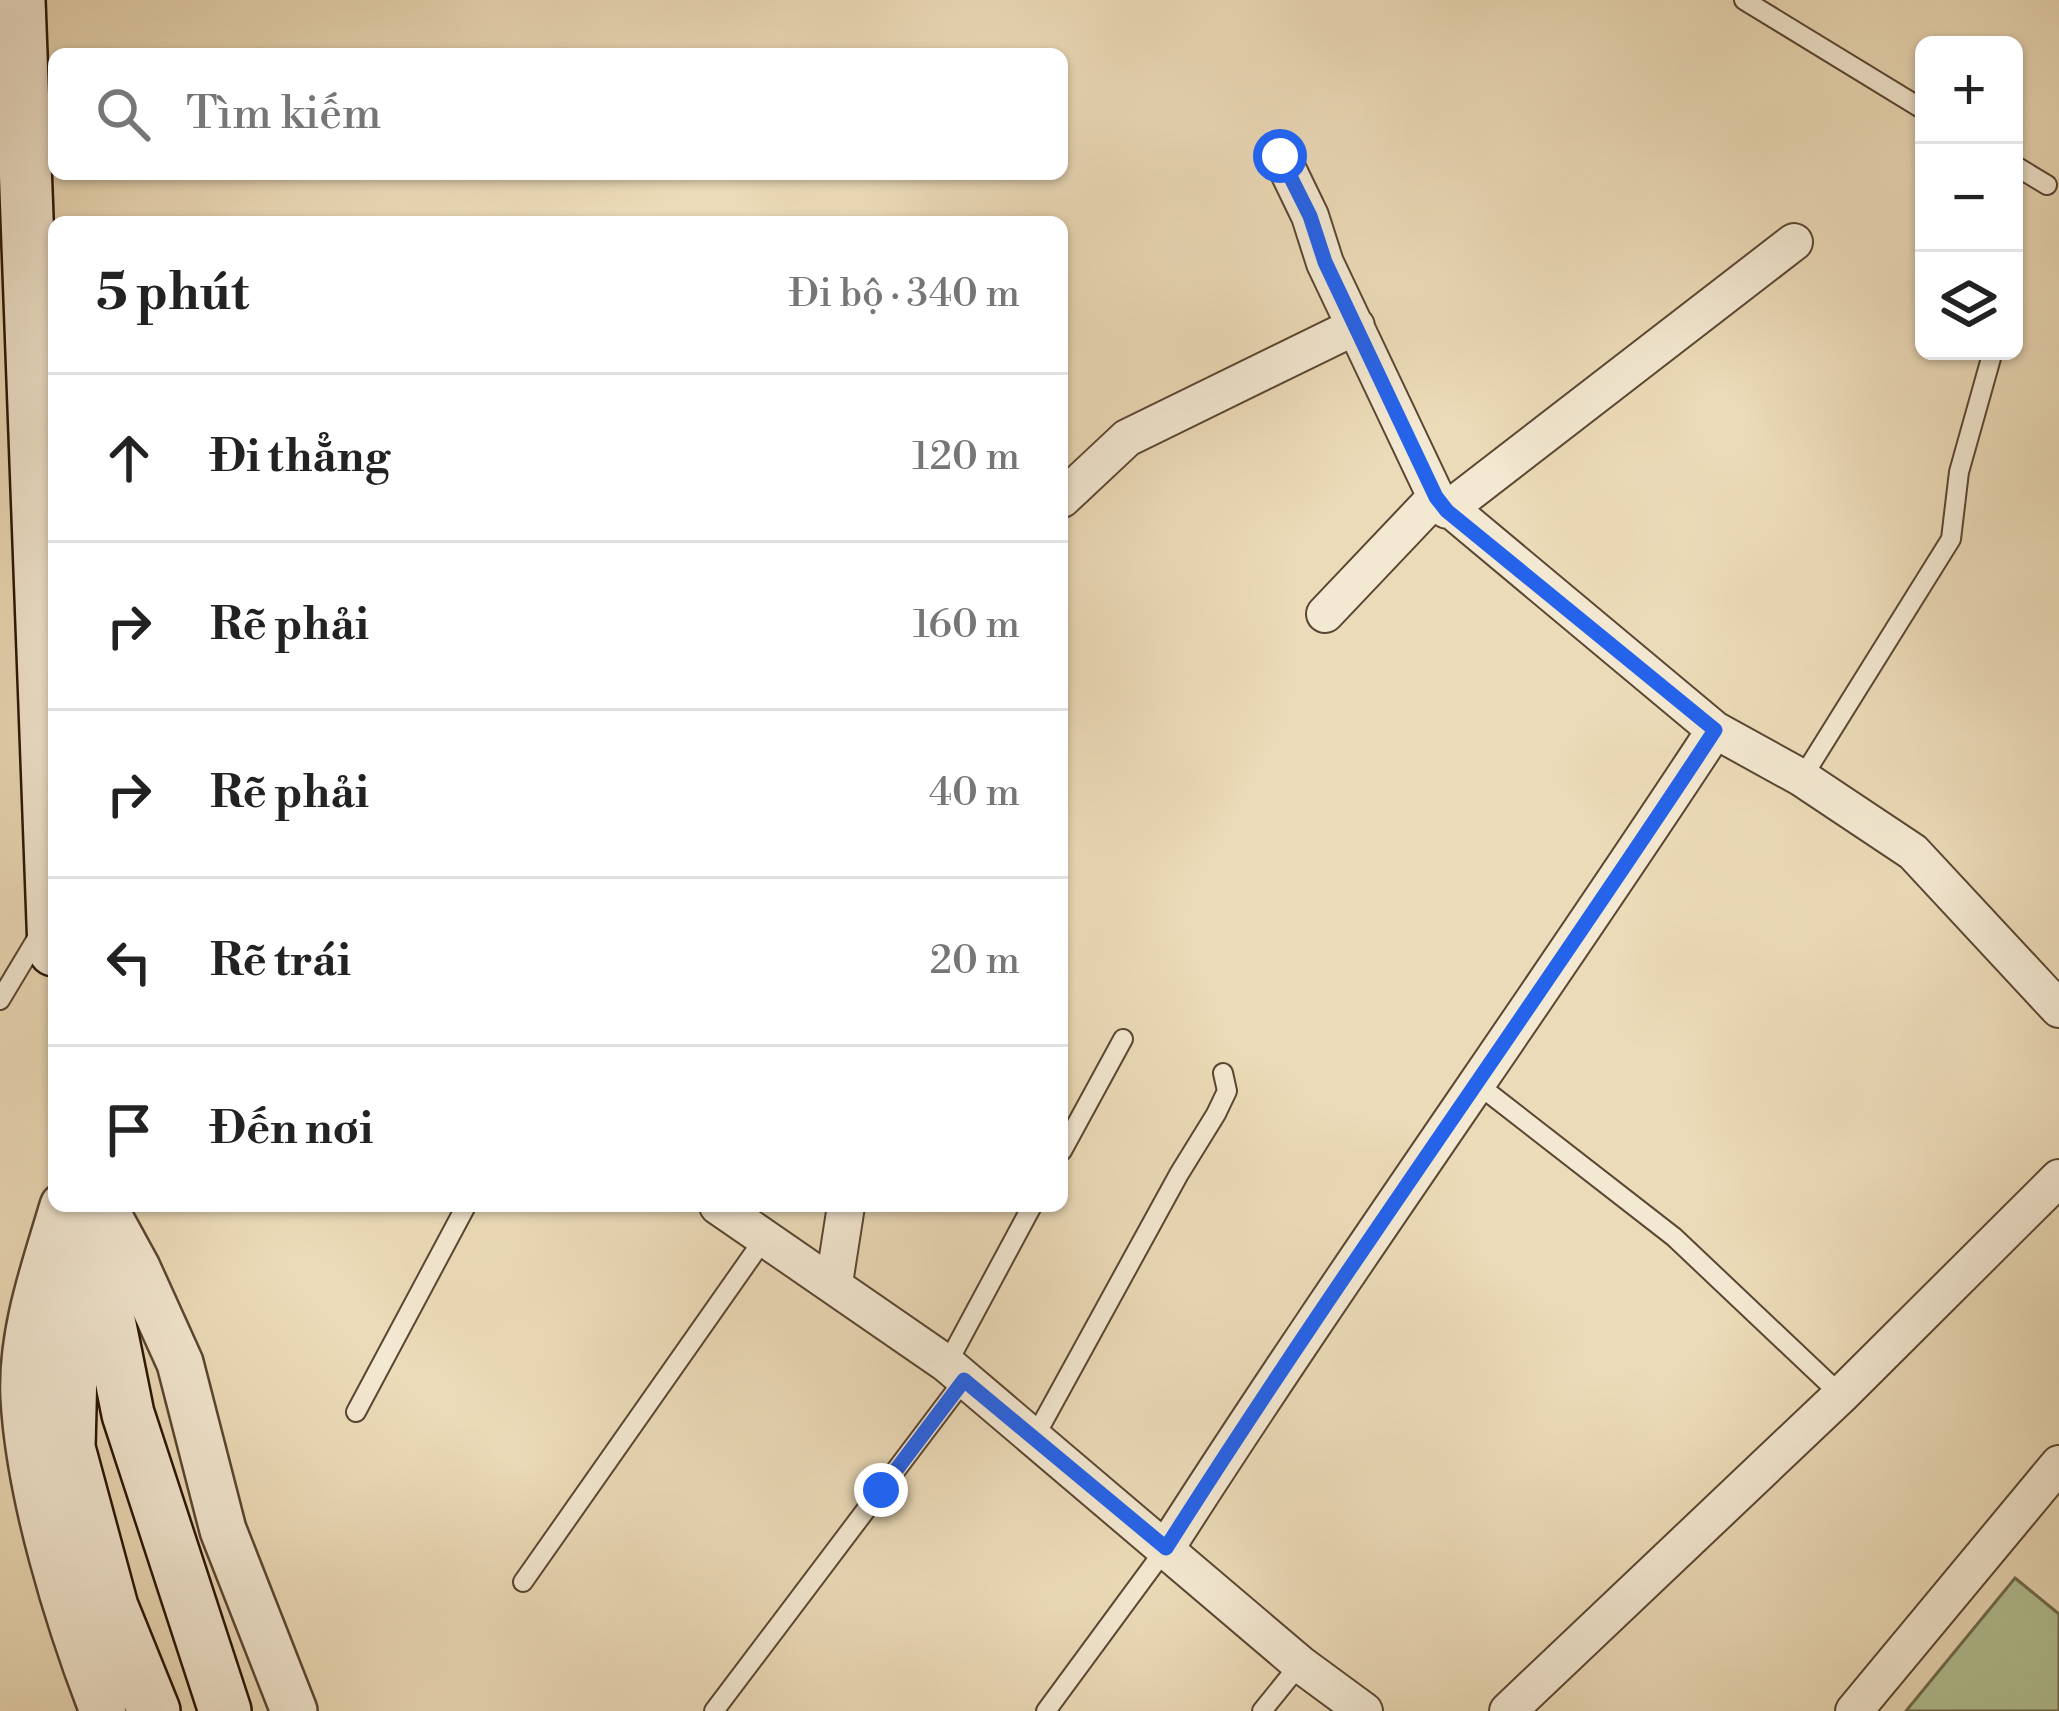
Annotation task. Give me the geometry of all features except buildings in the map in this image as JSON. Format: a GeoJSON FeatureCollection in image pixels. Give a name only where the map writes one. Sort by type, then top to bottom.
{"type":"FeatureCollection","features":[{"type":"Feature","properties":{"kind":"main road"},"geometry":{"type":"LineString","coordinates":[[19,0],[48,820]]}},
{"type":"Feature","properties":{"kind":"main road"},"geometry":{"type":"LineString","coordinates":[[75,1212],[69,1448],[112,1606],[154,1711]]}},
{"type":"Feature","properties":{"kind":"main road"},"geometry":{"type":"LineString","coordinates":[[87,1212],[128,1414],[225,1711]]}},
{"type":"Feature","properties":{"kind":"street"},"geometry":{"type":"LineString","coordinates":[[1280,156],[1442,504],[1715,730],[1802,778],[1912,852],[2059,1009]]}},
{"type":"Feature","properties":{"kind":"street"},"geometry":{"type":"LineString","coordinates":[[1325,614],[1442,504],[1794,242]]}},
{"type":"Feature","properties":{"kind":"street"},"geometry":{"type":"LineString","coordinates":[[1068,493],[1127,438],[1356,326]]}},
{"type":"Feature","properties":{"kind":"street"},"geometry":{"type":"LineString","coordinates":[[1166,1548],[1297,1344],[1595,913],[1715,730]]}},
{"type":"Feature","properties":{"kind":"street"},"geometry":{"type":"LineString","coordinates":[[1508,1711],[1841,1395],[2059,1178]]}},
{"type":"Feature","properties":{"kind":"street"},"geometry":{"type":"LineString","coordinates":[[61,1212],[35,1298],[24,1395],[40,1499],[82,1658],[104,1711]]}},
{"type":"Feature","properties":{"kind":"street"},"geometry":{"type":"LineString","coordinates":[[106,1212],[180,1363],[223,1530],[294,1711]]}},
{"type":"Feature","properties":{"kind":"street"},"geometry":{"type":"LineString","coordinates":[[728,1212],[956,1372],[1300,1664],[1364,1711]]}},
{"type":"Feature","properties":{"kind":"street"},"geometry":{"type":"LineString","coordinates":[[834,1283],[845,1212]]}},
{"type":"Feature","properties":{"kind":"street"},"geometry":{"type":"LineString","coordinates":[[1855,1711],[2059,1464]]}},
{"type":"Feature","properties":{"kind":"lane"},"geometry":{"type":"LineString","coordinates":[[1744,0],[1915,104]]}},
{"type":"Feature","properties":{"kind":"lane"},"geometry":{"type":"LineString","coordinates":[[2023,170],[2047,185]]}},
{"type":"Feature","properties":{"kind":"lane"},"geometry":{"type":"LineString","coordinates":[[1802,778],[1951,539],[1959,472],[1990,360]]}},
{"type":"Feature","properties":{"kind":"lane"},"geometry":{"type":"LineString","coordinates":[[0,1000],[48,938]]}},
{"type":"Feature","properties":{"kind":"lane"},"geometry":{"type":"LineString","coordinates":[[1068,1140],[1123,1039]]}},
{"type":"Feature","properties":{"kind":"lane"},"geometry":{"type":"LineString","coordinates":[[1033,1440],[1216,1114],[1227,1091],[1223,1073]]}},
{"type":"Feature","properties":{"kind":"lane"},"geometry":{"type":"LineString","coordinates":[[1476,1083],[1674,1237],[1841,1395]]}},
{"type":"Feature","properties":{"kind":"lane"},"geometry":{"type":"LineString","coordinates":[[356,1412],[463,1212]]}},
{"type":"Feature","properties":{"kind":"lane"},"geometry":{"type":"LineString","coordinates":[[714,1711],[956,1372],[1029,1212]]}},
{"type":"Feature","properties":{"kind":"lane"},"geometry":{"type":"LineString","coordinates":[[523,1582],[766,1236]]}},
{"type":"Feature","properties":{"kind":"lane"},"geometry":{"type":"LineString","coordinates":[[1046,1711],[1166,1548]]}},
{"type":"Feature","properties":{"kind":"lane"},"geometry":{"type":"LineString","coordinates":[[1262,1711],[1300,1664]]}},
{"type":"Feature","properties":{"kind":"green space"},"geometry":{"type":"Polygon","coordinates":[[[2015,1578],[2059,1614],[2059,1711],[1906,1711],[2015,1578]]]}},
{"type":"Feature","properties":{"kind":"route"},"geometry":{"type":"LineString","coordinates":[[881,1490],[964,1380],[1166,1548],[1297,1344],[1595,913],[1715,730],[1447,511],[1436,497],[1280,156]]}}]}
